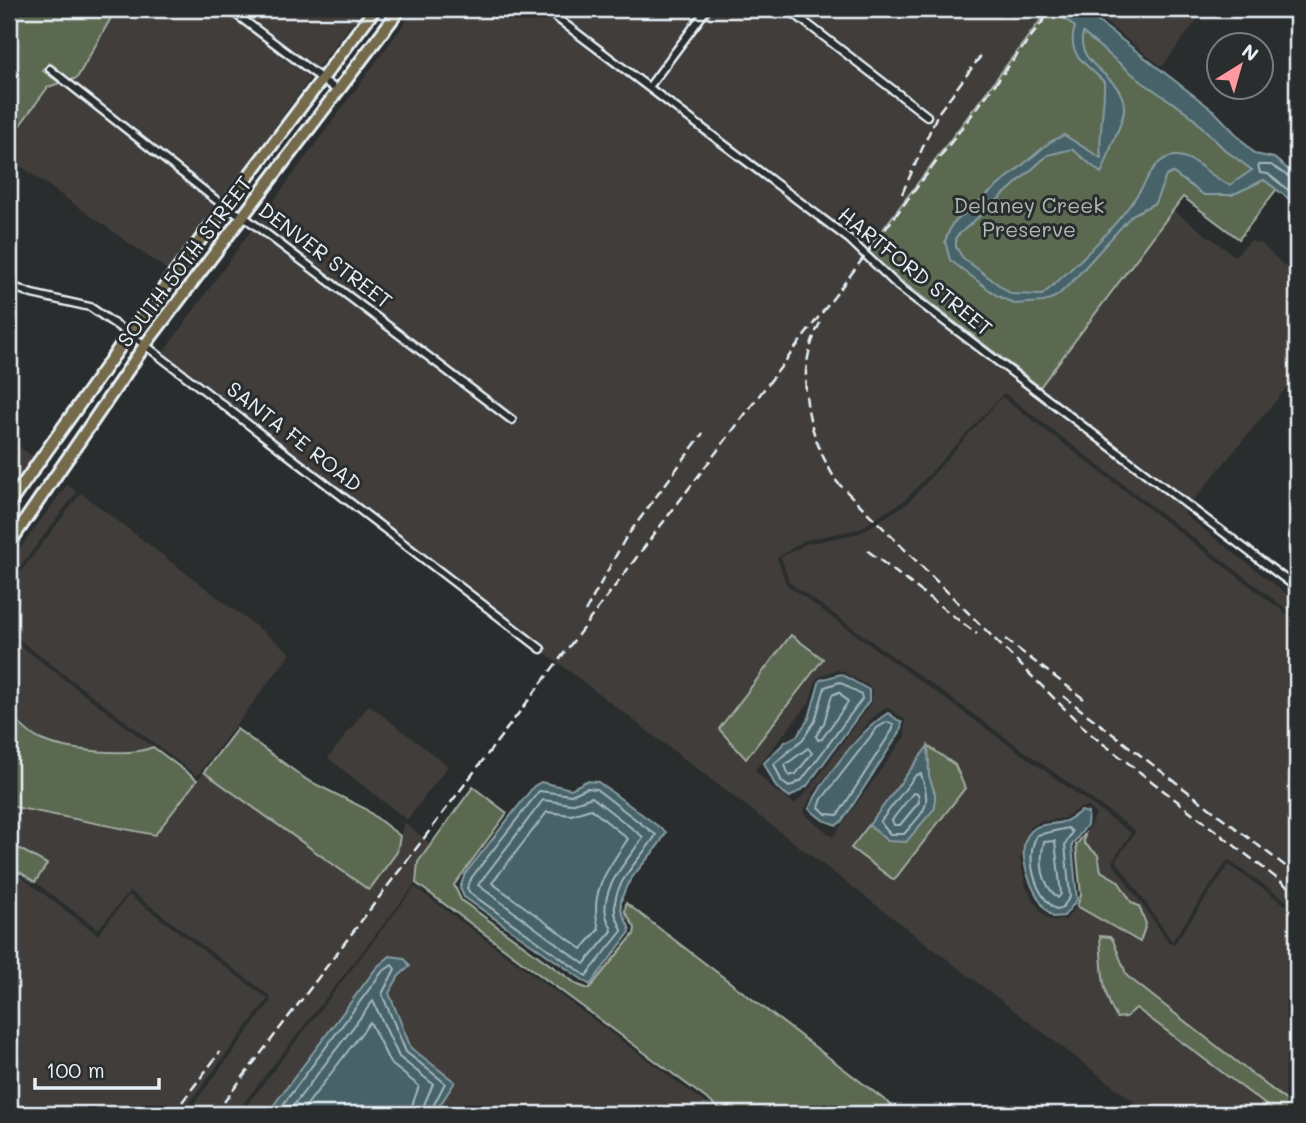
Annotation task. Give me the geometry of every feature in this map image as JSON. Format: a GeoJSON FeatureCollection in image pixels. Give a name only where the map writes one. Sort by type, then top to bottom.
{"type":"FeatureCollection","features":[{"type":"Feature","properties":{"kind":"main road","name":"SOUTH 50TH STREET"},"geometry":{"type":"LineString","coordinates":[[9,504],[129,334],[375,9]]}},
{"type":"Feature","properties":{"kind":"main road","name":"SOUTH 50TH STREET"},"geometry":{"type":"LineString","coordinates":[[9,544],[145,345],[400,9]]}},
{"type":"Feature","properties":{"kind":"street"},"geometry":{"type":"LineString","coordinates":[[229,9],[338,91]]}},
{"type":"Feature","properties":{"kind":"street","name":"HARTFORD STREET"},"geometry":{"type":"LineString","coordinates":[[545,9],[849,239],[898,286],[1296,584]]}},
{"type":"Feature","properties":{"kind":"street"},"geometry":{"type":"LineString","coordinates":[[649,87],[707,9]]}},
{"type":"Feature","properties":{"kind":"street"},"geometry":{"type":"LineString","coordinates":[[788,9],[927,116]]}},
{"type":"Feature","properties":{"kind":"street","name":"DENVER STREET"},"geometry":{"type":"LineString","coordinates":[[50,69],[225,207],[243,216],[512,420]]}},
{"type":"Feature","properties":{"kind":"street","name":"SANTA FE ROAD"},"geometry":{"type":"LineString","coordinates":[[9,285],[32,294],[90,307],[145,345],[541,649]]}},
{"type":"Feature","properties":{"kind":"shaded area"},"geometry":{"type":"Polygon","coordinates":[[[116,9],[221,9],[311,77],[223,199],[71,80],[77,78],[116,9]]]}},
{"type":"Feature","properties":{"kind":"shaded area"},"geometry":{"type":"Polygon","coordinates":[[[237,9],[363,9],[317,69],[237,9]]]}},
{"type":"Feature","properties":{"kind":"shaded area"},"geometry":{"type":"Polygon","coordinates":[[[415,9],[537,9],[846,243],[896,290],[1186,510],[1184,514],[1297,602],[1297,617],[1004,393],[905,500],[859,529],[805,540],[777,558],[787,585],[1131,833],[1112,862],[1170,944],[1175,943],[1229,865],[1297,913],[1297,1109],[1127,976],[1110,937],[1126,1017],[1136,1008],[1278,1114],[1150,1114],[544,652],[547,647],[163,353],[252,229],[513,426],[518,419],[258,222],[415,9]],[[835,670],[817,678],[809,703],[755,770],[774,790],[795,804],[810,788],[872,702],[872,688],[842,671],[835,670]],[[887,707],[871,719],[813,793],[803,813],[833,837],[905,736],[905,720],[887,707]],[[928,747],[851,848],[894,880],[955,765],[928,747]],[[1081,807],[1064,818],[1039,822],[1029,828],[1020,860],[1026,887],[1041,912],[1050,920],[1065,920],[1077,906],[1131,939],[1132,903],[1118,881],[1101,871],[1094,850],[1084,843],[1085,834],[1096,814],[1089,807],[1081,807]]]}},
{"type":"Feature","properties":{"kind":"shaded area"},"geometry":{"type":"Polygon","coordinates":[[[554,9],[702,9],[649,80],[554,9]]]}},
{"type":"Feature","properties":{"kind":"shaded area"},"geometry":{"type":"Polygon","coordinates":[[[713,9],[780,9],[927,123],[933,115],[796,9],[1049,11],[871,254],[852,235],[656,85],[713,9]]]}},
{"type":"Feature","properties":{"kind":"shaded area"},"geometry":{"type":"Polygon","coordinates":[[[1089,9],[1205,9],[1162,67],[1089,9]]]}},
{"type":"Feature","properties":{"kind":"shaded area"},"geometry":{"type":"Polygon","coordinates":[[[60,83],[218,207],[170,272],[9,158],[9,140],[48,87],[60,83]]]}},
{"type":"Feature","properties":{"kind":"shaded area"},"geometry":{"type":"Polygon","coordinates":[[[1169,207],[1235,256],[1250,241],[1261,243],[1283,265],[1297,273],[1297,375],[1192,502],[1033,382],[1169,207]]]}},
{"type":"Feature","properties":{"kind":"shaded area"},"geometry":{"type":"Polygon","coordinates":[[[1002,397],[1297,622],[1297,908],[1228,860],[1172,941],[1116,860],[1136,831],[789,582],[781,557],[806,544],[860,533],[908,503],[1002,397]]]}},
{"type":"Feature","properties":{"kind":"shaded area"},"geometry":{"type":"Polygon","coordinates":[[[9,440],[34,457],[9,490],[9,440]]]}},
{"type":"Feature","properties":{"kind":"shaded area"},"geometry":{"type":"Polygon","coordinates":[[[67,485],[77,492],[9,581],[9,563],[67,485]]]}},
{"type":"Feature","properties":{"kind":"shaded area"},"geometry":{"type":"Polygon","coordinates":[[[81,493],[291,653],[197,776],[9,632],[9,587],[81,493]]]}},
{"type":"Feature","properties":{"kind":"shaded area"},"geometry":{"type":"Polygon","coordinates":[[[9,637],[153,747],[140,753],[95,750],[35,738],[23,724],[9,715],[9,637]]]}},
{"type":"Feature","properties":{"kind":"shaded area"},"geometry":{"type":"Polygon","coordinates":[[[369,705],[448,766],[407,820],[328,758],[369,705]]]}},
{"type":"Feature","properties":{"kind":"shaded area"},"geometry":{"type":"Polygon","coordinates":[[[204,772],[369,890],[397,852],[404,822],[431,844],[418,862],[416,883],[235,1114],[186,1114],[271,1001],[270,996],[130,891],[98,929],[35,882],[46,864],[9,843],[9,806],[154,835],[204,772]]]}},
{"type":"Feature","properties":{"kind":"shaded area"},"geometry":{"type":"Polygon","coordinates":[[[20,876],[98,935],[129,895],[268,999],[181,1114],[9,1114],[9,891],[20,876]]]}},
{"type":"Feature","properties":{"kind":"shaded area"},"geometry":{"type":"Polygon","coordinates":[[[415,887],[720,1114],[240,1114],[415,887]]]}},
{"type":"Feature","properties":{"kind":"green space"},"geometry":{"type":"Polygon","coordinates":[[[9,9],[116,9],[77,78],[71,80],[49,63],[43,71],[60,83],[48,87],[9,140],[9,9]]]}},
{"type":"Feature","properties":{"kind":"green space","name":"Delaney Creek Preserve"},"geometry":{"type":"Polygon","coordinates":[[[1049,9],[1062,9],[1285,178],[1239,239],[1183,197],[1040,387],[865,253],[1049,9]]]}},
{"type":"Feature","properties":{"kind":"green space"},"geometry":{"type":"Polygon","coordinates":[[[791,635],[823,659],[746,759],[719,729],[791,635]]]}},
{"type":"Feature","properties":{"kind":"green space"},"geometry":{"type":"Polygon","coordinates":[[[9,715],[35,737],[50,743],[113,752],[153,747],[197,780],[155,835],[9,806],[9,715]]]}},
{"type":"Feature","properties":{"kind":"green space"},"geometry":{"type":"Polygon","coordinates":[[[237,729],[307,780],[364,808],[400,836],[397,852],[369,890],[204,772],[237,729]]]}},
{"type":"Feature","properties":{"kind":"green space"},"geometry":{"type":"Polygon","coordinates":[[[928,746],[955,765],[965,788],[894,880],[851,848],[869,825],[888,841],[935,794],[929,777],[928,746]]]}},
{"type":"Feature","properties":{"kind":"green space"},"geometry":{"type":"Polygon","coordinates":[[[473,787],[507,813],[454,885],[461,900],[578,985],[589,989],[634,934],[635,928],[625,912],[626,903],[903,1114],[727,1114],[416,883],[418,862],[473,787]]]}},
{"type":"Feature","properties":{"kind":"green space"},"geometry":{"type":"Polygon","coordinates":[[[1085,834],[1084,843],[1098,855],[1101,871],[1118,881],[1132,903],[1139,906],[1146,924],[1140,942],[1077,906],[1081,895],[1076,845],[1085,834]]]}},
{"type":"Feature","properties":{"kind":"green space"},"geometry":{"type":"Polygon","coordinates":[[[9,843],[47,864],[35,882],[20,872],[9,885],[9,843]]]}},
{"type":"Feature","properties":{"kind":"green space"},"geometry":{"type":"Polygon","coordinates":[[[1100,936],[1113,940],[1127,976],[1297,1109],[1297,1114],[1278,1114],[1136,1008],[1126,1017],[1117,1018],[1105,989],[1100,936]]]}},
{"type":"Feature","properties":{"kind":"water"},"geometry":{"type":"Polygon","coordinates":[[[1053,9],[1082,9],[1214,111],[1255,154],[1274,158],[1297,177],[1297,205],[1264,180],[1232,195],[1204,195],[1173,173],[1166,176],[1155,203],[1132,215],[1071,283],[1057,296],[1044,302],[1014,304],[996,295],[950,260],[945,241],[952,224],[1050,142],[1064,135],[1101,158],[1104,82],[1076,52],[1073,45],[1075,27],[1053,9]],[[1083,33],[1085,54],[1115,86],[1124,106],[1122,120],[1101,173],[1072,149],[1048,155],[956,237],[956,247],[963,258],[1011,294],[1042,295],[1108,232],[1162,160],[1181,156],[1230,185],[1252,170],[1225,150],[1188,113],[1142,82],[1083,33]]]}},
{"type":"Feature","properties":{"kind":"water"},"geometry":{"type":"Polygon","coordinates":[[[841,674],[869,690],[869,701],[807,786],[790,797],[776,787],[764,763],[785,742],[797,736],[809,718],[820,680],[841,674]]]}},
{"type":"Feature","properties":{"kind":"water"},"geometry":{"type":"Polygon","coordinates":[[[888,713],[902,723],[900,732],[843,820],[837,825],[823,820],[809,809],[815,797],[854,743],[888,713]]]}},
{"type":"Feature","properties":{"kind":"water"},"geometry":{"type":"Polygon","coordinates":[[[928,746],[929,776],[935,794],[935,808],[906,842],[888,841],[869,825],[928,746]]]}},
{"type":"Feature","properties":{"kind":"water"},"geometry":{"type":"Polygon","coordinates":[[[586,781],[598,782],[666,832],[624,892],[621,906],[630,932],[590,985],[464,897],[460,888],[465,874],[534,786],[541,782],[571,789],[586,781]]]}},
{"type":"Feature","properties":{"kind":"water"},"geometry":{"type":"Polygon","coordinates":[[[1081,811],[1088,813],[1087,825],[1072,845],[1077,900],[1064,916],[1053,917],[1032,887],[1024,860],[1024,847],[1027,836],[1035,828],[1065,821],[1081,811]]]}},
{"type":"Feature","properties":{"kind":"water"},"geometry":{"type":"Polygon","coordinates":[[[390,956],[404,958],[410,966],[399,976],[389,993],[411,1048],[455,1082],[434,1114],[267,1114],[377,967],[390,956]]]}},
{"type":"Feature","properties":{"kind":"railway"},"geometry":{"type":"LineString","coordinates":[[215,1114],[1052,9]]}},
{"type":"Feature","properties":{"kind":"railway"},"geometry":{"type":"LineString","coordinates":[[902,194],[938,113],[983,53]]}},
{"type":"Feature","properties":{"kind":"railway"},"geometry":{"type":"LineString","coordinates":[[820,323],[807,363],[807,404],[818,444],[837,482],[1088,732],[1297,894]]}},
{"type":"Feature","properties":{"kind":"railway"},"geometry":{"type":"LineString","coordinates":[[585,612],[625,539],[703,433]]}},
{"type":"Feature","properties":{"kind":"railway"},"geometry":{"type":"LineString","coordinates":[[868,551],[977,634]]}},
{"type":"Feature","properties":{"kind":"railway"},"geometry":{"type":"LineString","coordinates":[[1005,639],[1084,699]]}},
{"type":"Feature","properties":{"kind":"railway"},"geometry":{"type":"LineString","coordinates":[[1063,696],[1297,875]]}},
{"type":"Feature","properties":{"kind":"railway"},"geometry":{"type":"LineString","coordinates":[[173,1114],[220,1052]]}}]}
